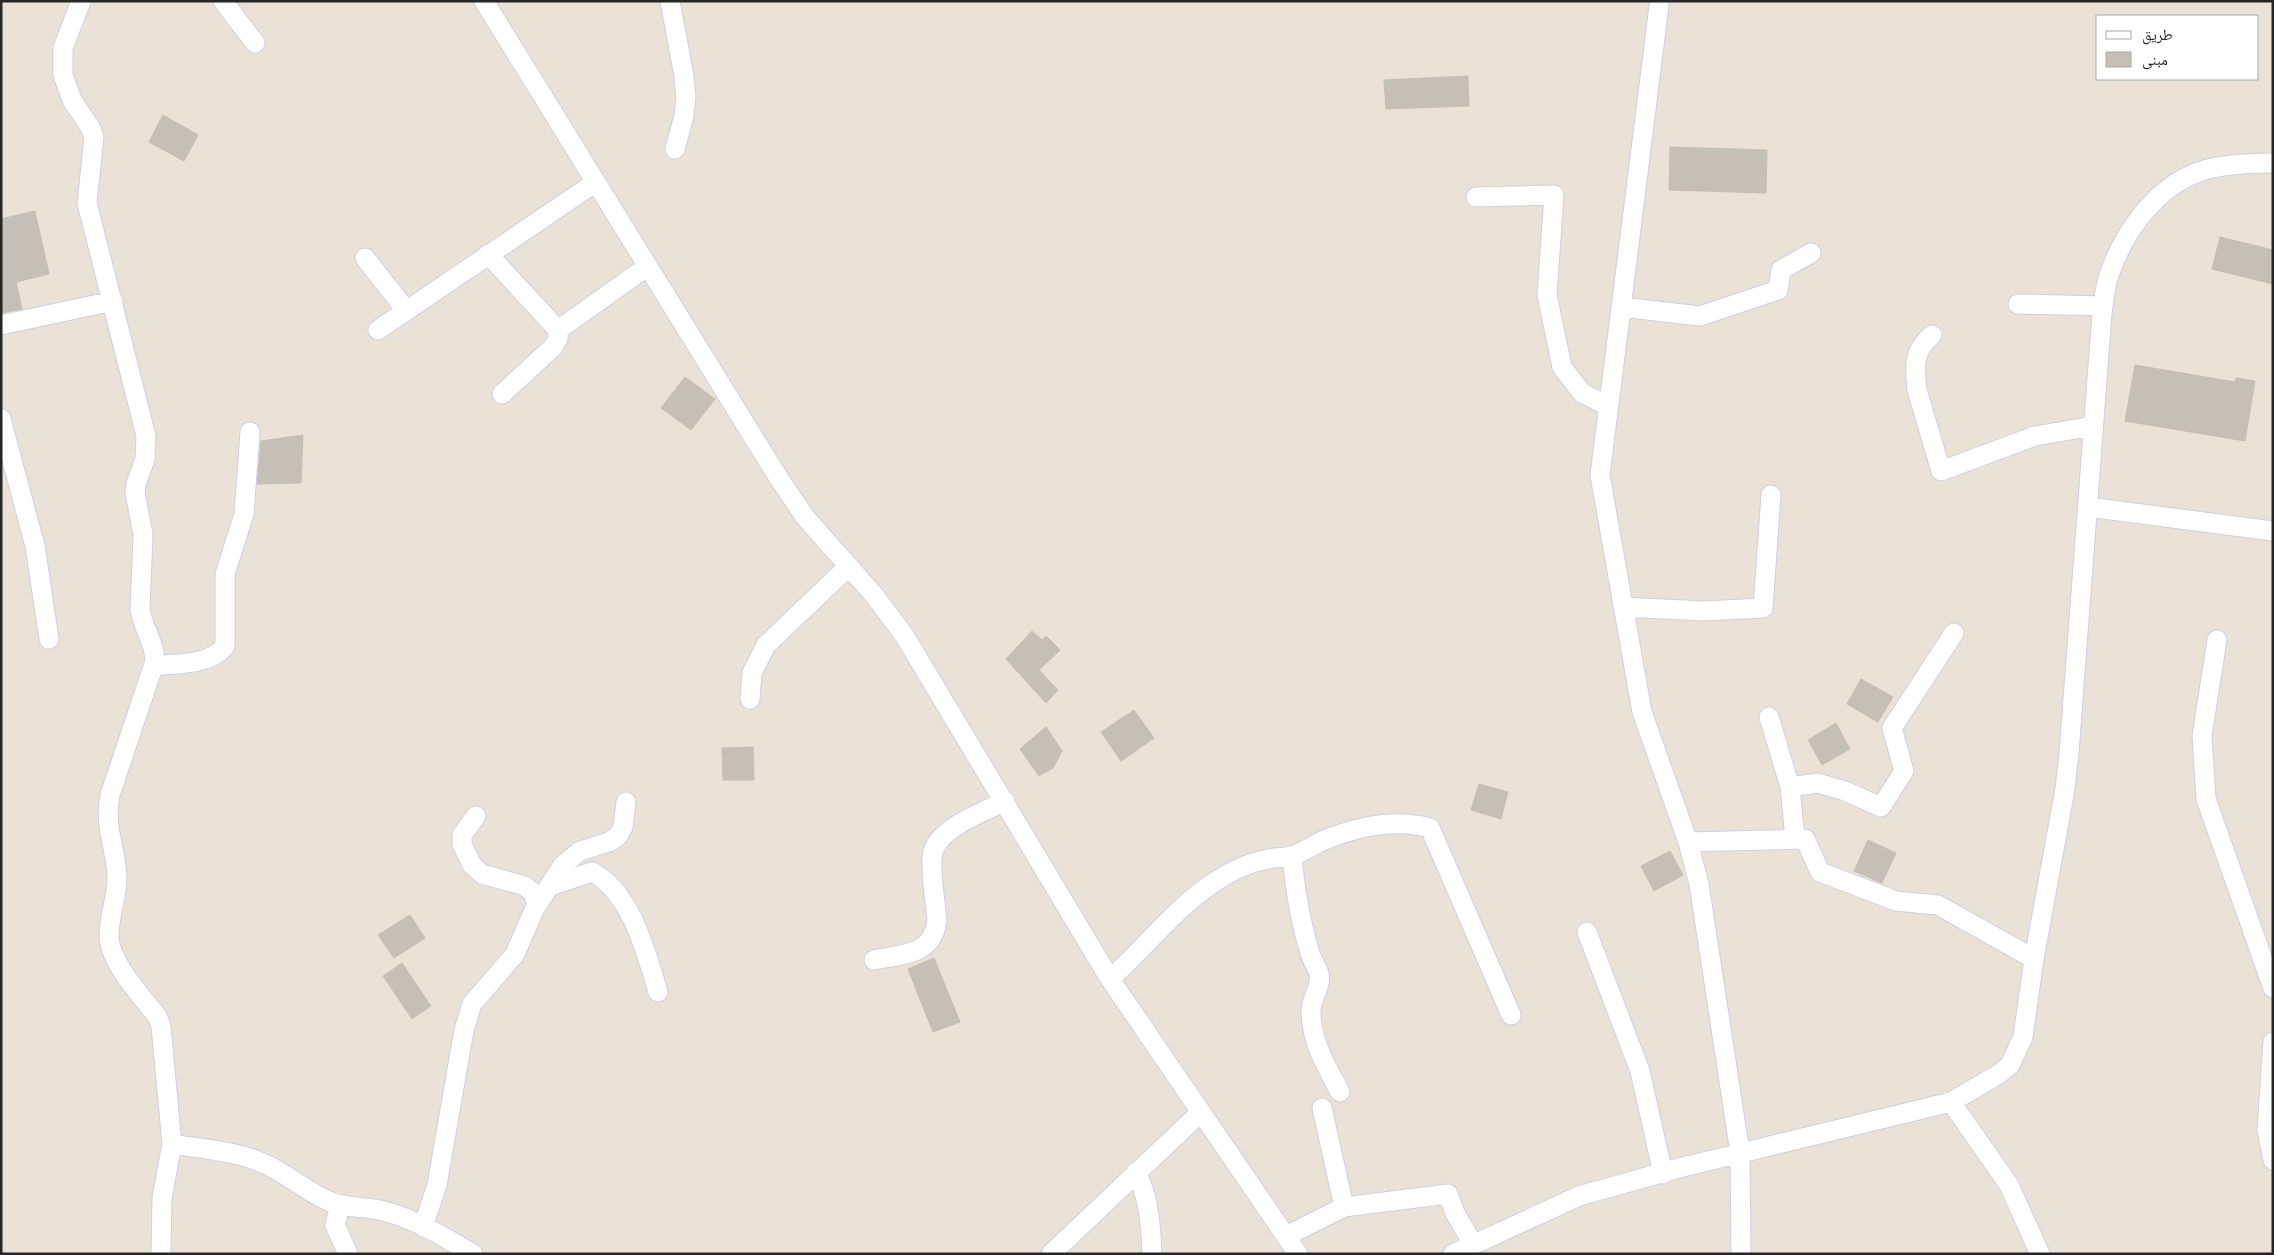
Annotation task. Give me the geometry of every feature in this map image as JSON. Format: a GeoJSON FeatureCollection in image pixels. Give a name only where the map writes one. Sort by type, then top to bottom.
{"type":"FeatureCollection","features":[{"type":"Feature","properties":{"kind":"street"},"geometry":{"type":"LineString","coordinates":[[82,1],[63,48],[63,75],[72,100],[90,127],[94,137],[87,202],[146,436],[145,459],[136,484],[135,493],[143,534],[140,610],[142,621],[155,652],[154,666],[110,795],[108,809],[110,842],[117,876],[109,937],[117,961],[157,1016],[161,1026],[172,1144],[162,1198],[161,1254]]}},
{"type":"Feature","properties":{"kind":"street"},"geometry":{"type":"LineString","coordinates":[[224,1],[255,43]]}},
{"type":"Feature","properties":{"kind":"street"},"geometry":{"type":"LineString","coordinates":[[484,1],[778,477],[805,517],[874,595],[904,635],[1110,979],[1298,1254]]}},
{"type":"Feature","properties":{"kind":"street"},"geometry":{"type":"LineString","coordinates":[[670,1],[686,97],[684,116],[675,149]]}},
{"type":"Feature","properties":{"kind":"street"},"geometry":{"type":"LineString","coordinates":[[1661,3],[1600,475],[1642,712],[1688,842],[1699,884],[1740,1153],[1741,1254]]}},
{"type":"Feature","properties":{"kind":"street"},"geometry":{"type":"LineString","coordinates":[[1453,1254],[1579,1196],[1740,1153],[1951,1102],[1999,1074],[2010,1065],[2018,1052],[2023,1038],[2034,959],[2065,789],[2103,306],[2108,276],[2130,232],[2147,209],[2170,187],[2208,169],[2273,163]]}},
{"type":"Feature","properties":{"kind":"street"},"geometry":{"type":"LineString","coordinates":[[378,330],[596,182]]}},
{"type":"Feature","properties":{"kind":"street"},"geometry":{"type":"LineString","coordinates":[[1476,197],[1554,195],[1547,295],[1562,366],[1582,393],[1608,406]]}},
{"type":"Feature","properties":{"kind":"street"},"geometry":{"type":"LineString","coordinates":[[1621,308],[1700,316],[1778,290],[1781,270],[1811,253]]}},
{"type":"Feature","properties":{"kind":"street"},"geometry":{"type":"LineString","coordinates":[[488,254],[558,330],[558,339],[553,346],[502,394]]}},
{"type":"Feature","properties":{"kind":"street"},"geometry":{"type":"LineString","coordinates":[[366,258],[406,310]]}},
{"type":"Feature","properties":{"kind":"street"},"geometry":{"type":"LineString","coordinates":[[558,330],[648,266]]}},
{"type":"Feature","properties":{"kind":"street"},"geometry":{"type":"LineString","coordinates":[[1,325],[113,302]]}},
{"type":"Feature","properties":{"kind":"street"},"geometry":{"type":"LineString","coordinates":[[2018,304],[2103,306]]}},
{"type":"Feature","properties":{"kind":"street"},"geometry":{"type":"LineString","coordinates":[[1932,335],[1918,349],[1916,378],[1917,390],[1941,470],[2035,436],[2093,426]]}},
{"type":"Feature","properties":{"kind":"street"},"geometry":{"type":"LineString","coordinates":[[1,419],[35,546],[49,638]]}},
{"type":"Feature","properties":{"kind":"street"},"geometry":{"type":"LineString","coordinates":[[154,666],[204,660],[220,652],[224,646],[225,574],[244,514],[250,432]]}},
{"type":"Feature","properties":{"kind":"street"},"geometry":{"type":"LineString","coordinates":[[1623,607],[1703,611],[1763,608],[1771,495]]}},
{"type":"Feature","properties":{"kind":"street"},"geometry":{"type":"LineString","coordinates":[[2088,508],[2273,531]]}},
{"type":"Feature","properties":{"kind":"street"},"geometry":{"type":"LineString","coordinates":[[750,699],[752,673],[766,645],[849,566]]}},
{"type":"Feature","properties":{"kind":"street"},"geometry":{"type":"LineString","coordinates":[[1790,786],[1818,783],[1846,791],[1881,807],[1904,771],[1892,728],[1954,633]]}},
{"type":"Feature","properties":{"kind":"street"},"geometry":{"type":"LineString","coordinates":[[2217,640],[2202,736],[2206,799],[2273,988]]}},
{"type":"Feature","properties":{"kind":"street"},"geometry":{"type":"LineString","coordinates":[[1769,717],[1790,786],[1795,839]]}},
{"type":"Feature","properties":{"kind":"street"},"geometry":{"type":"LineString","coordinates":[[874,960],[914,952],[924,948],[936,931],[932,857],[935,845],[944,834],[954,827],[1005,801]]}},
{"type":"Feature","properties":{"kind":"street"},"geometry":{"type":"LineString","coordinates":[[423,1227],[437,1185],[468,1014],[480,986],[516,954],[538,904],[570,857],[580,851],[609,842],[618,836],[623,827],[626,802]]}},
{"type":"Feature","properties":{"kind":"street"},"geometry":{"type":"LineString","coordinates":[[476,816],[462,835],[462,844],[472,865],[482,874],[526,886],[532,892],[538,904]]}},
{"type":"Feature","properties":{"kind":"street"},"geometry":{"type":"LineString","coordinates":[[1110,979],[1132,959],[1182,906],[1212,883],[1232,871],[1253,863],[1292,856],[1323,841],[1372,826],[1389,823],[1414,823],[1430,828],[1511,1015]]}},
{"type":"Feature","properties":{"kind":"street"},"geometry":{"type":"LineString","coordinates":[[1688,842],[1805,839],[1820,872],[1896,901],[1938,906],[2034,959]]}},
{"type":"Feature","properties":{"kind":"street"},"geometry":{"type":"LineString","coordinates":[[1292,856],[1298,908],[1310,955],[1318,972],[1320,984],[1311,1009],[1313,1032],[1318,1049],[1340,1092]]}},
{"type":"Feature","properties":{"kind":"street"},"geometry":{"type":"LineString","coordinates":[[550,886],[592,872],[610,883],[636,926],[658,992]]}},
{"type":"Feature","properties":{"kind":"street"},"geometry":{"type":"LineString","coordinates":[[1587,932],[1640,1071],[1663,1174]]}},
{"type":"Feature","properties":{"kind":"street"},"geometry":{"type":"LineString","coordinates":[[2273,1042],[2267,1130],[2268,1146],[2273,1160]]}},
{"type":"Feature","properties":{"kind":"street"},"geometry":{"type":"LineString","coordinates":[[1951,1102],[2009,1185],[2040,1254]]}},
{"type":"Feature","properties":{"kind":"street"},"geometry":{"type":"LineString","coordinates":[[1322,1108],[1344,1207]]}},
{"type":"Feature","properties":{"kind":"street"},"geometry":{"type":"LineString","coordinates":[[1051,1254],[1200,1113]]}},
{"type":"Feature","properties":{"kind":"street"},"geometry":{"type":"LineString","coordinates":[[172,1144],[258,1161],[277,1170],[317,1197],[340,1205],[388,1212],[423,1227],[473,1254]]}},
{"type":"Feature","properties":{"kind":"street"},"geometry":{"type":"LineString","coordinates":[[1136,1172],[1142,1184],[1147,1203],[1152,1254]]}},
{"type":"Feature","properties":{"kind":"street"},"geometry":{"type":"LineString","coordinates":[[1286,1236],[1344,1207],[1448,1194],[1455,1213],[1473,1244]]}},
{"type":"Feature","properties":{"kind":"street"},"geometry":{"type":"LineString","coordinates":[[340,1205],[335,1225],[348,1254]]}},
{"type":"Feature","properties":{"kind":"building"},"geometry":{"type":"Polygon","coordinates":[[[1468,76],[1469,106],[1386,109],[1384,80],[1468,76]]]}},
{"type":"Feature","properties":{"kind":"building"},"geometry":{"type":"Polygon","coordinates":[[[163,115],[198,135],[184,161],[149,142],[163,115]]]}},
{"type":"Feature","properties":{"kind":"building"},"geometry":{"type":"Polygon","coordinates":[[[1670,147],[1767,150],[1766,193],[1669,190],[1670,147]]]}},
{"type":"Feature","properties":{"kind":"building"},"geometry":{"type":"Polygon","coordinates":[[[35,211],[49,274],[16,282],[22,309],[1,313],[1,219],[35,211]]]}},
{"type":"Feature","properties":{"kind":"building"},"geometry":{"type":"Polygon","coordinates":[[[2220,237],[2273,250],[2273,284],[2212,269],[2220,237]]]}},
{"type":"Feature","properties":{"kind":"building"},"geometry":{"type":"Polygon","coordinates":[[[2135,365],[2235,382],[2236,378],[2255,381],[2245,441],[2125,421],[2135,365]]]}},
{"type":"Feature","properties":{"kind":"building"},"geometry":{"type":"Polygon","coordinates":[[[685,377],[715,399],[691,430],[661,408],[685,377]]]}},
{"type":"Feature","properties":{"kind":"building"},"geometry":{"type":"Polygon","coordinates":[[[303,435],[301,483],[257,484],[261,441],[303,435]]]}},
{"type":"Feature","properties":{"kind":"building"},"geometry":{"type":"Polygon","coordinates":[[[1032,631],[1042,640],[1046,636],[1060,650],[1039,670],[1058,690],[1046,703],[1006,659],[1032,631]]]}},
{"type":"Feature","properties":{"kind":"building"},"geometry":{"type":"Polygon","coordinates":[[[1861,679],[1893,697],[1878,722],[1847,704],[1861,679]]]}},
{"type":"Feature","properties":{"kind":"building"},"geometry":{"type":"Polygon","coordinates":[[[1134,710],[1154,738],[1121,761],[1101,732],[1134,710]]]}},
{"type":"Feature","properties":{"kind":"building"},"geometry":{"type":"Polygon","coordinates":[[[1836,723],[1850,749],[1822,765],[1808,740],[1836,723]]]}},
{"type":"Feature","properties":{"kind":"building"},"geometry":{"type":"Polygon","coordinates":[[[1046,727],[1062,751],[1053,768],[1039,776],[1020,749],[1046,727]]]}},
{"type":"Feature","properties":{"kind":"building"},"geometry":{"type":"Polygon","coordinates":[[[753,747],[754,780],[723,780],[722,748],[753,747]]]}},
{"type":"Feature","properties":{"kind":"building"},"geometry":{"type":"Polygon","coordinates":[[[1479,784],[1508,792],[1501,819],[1471,810],[1479,784]]]}},
{"type":"Feature","properties":{"kind":"building"},"geometry":{"type":"Polygon","coordinates":[[[1868,840],[1896,853],[1882,883],[1854,871],[1868,840]]]}},
{"type":"Feature","properties":{"kind":"building"},"geometry":{"type":"Polygon","coordinates":[[[1670,851],[1683,875],[1654,891],[1641,866],[1670,851]]]}},
{"type":"Feature","properties":{"kind":"building"},"geometry":{"type":"Polygon","coordinates":[[[410,915],[425,938],[394,958],[378,935],[410,915]]]}},
{"type":"Feature","properties":{"kind":"building"},"geometry":{"type":"Polygon","coordinates":[[[934,958],[960,1022],[933,1032],[908,969],[934,958]]]}},
{"type":"Feature","properties":{"kind":"building"},"geometry":{"type":"Polygon","coordinates":[[[402,963],[431,1006],[412,1019],[383,976],[402,963]]]}}]}
